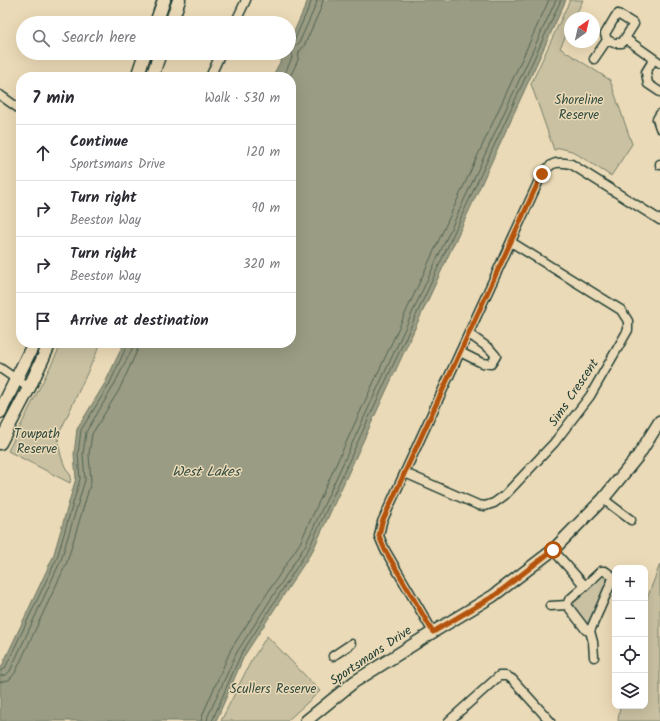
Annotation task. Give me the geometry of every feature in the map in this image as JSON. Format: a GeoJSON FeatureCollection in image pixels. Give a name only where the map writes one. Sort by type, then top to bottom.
{"type":"FeatureCollection","features":[{"type":"Feature","properties":{"kind":"main road"},"geometry":{"type":"LineString","coordinates":[[158,16],[164,0]]}},
{"type":"Feature","properties":{"kind":"main road"},"geometry":{"type":"LineString","coordinates":[[173,16],[179,0]]}},
{"type":"Feature","properties":{"kind":"main road"},"geometry":{"type":"LineString","coordinates":[[139,72],[143,60]]}},
{"type":"Feature","properties":{"kind":"main road"},"geometry":{"type":"LineString","coordinates":[[154,72],[158,60]]}},
{"type":"Feature","properties":{"kind":"main road"},"geometry":{"type":"LineString","coordinates":[[0,412],[32,348]]}},
{"type":"Feature","properties":{"kind":"main road"},"geometry":{"type":"LineString","coordinates":[[0,442],[29,388],[48,348]]}},
{"type":"Feature","properties":{"kind":"street"},"geometry":{"type":"LineString","coordinates":[[238,16],[246,0]]}},
{"type":"Feature","properties":{"kind":"street"},"geometry":{"type":"LineString","coordinates":[[618,14],[634,24],[626,39],[622,43],[614,43],[607,40],[605,34],[618,14]]}},
{"type":"Feature","properties":{"kind":"street"},"geometry":{"type":"LineString","coordinates":[[626,39],[657,61],[646,72],[648,84],[660,92]]}},
{"type":"Feature","properties":{"kind":"street"},"geometry":{"type":"LineString","coordinates":[[594,58],[607,40]]}},
{"type":"Feature","properties":{"kind":"street"},"geometry":{"type":"LineString","coordinates":[[212,72],[218,60]]}},
{"type":"Feature","properties":{"kind":"street"},"geometry":{"type":"LineString","coordinates":[[0,95],[16,106]]}},
{"type":"Feature","properties":{"kind":"street"},"geometry":{"type":"LineString","coordinates":[[660,114],[657,119],[660,128]]}},
{"type":"Feature","properties":{"kind":"street"},"geometry":{"type":"LineString","coordinates":[[433,632],[385,550],[379,536],[382,522],[542,174],[552,164],[561,162],[571,164],[660,220]]}},
{"type":"Feature","properties":{"kind":"street","name":"Sims Crescent"},"geometry":{"type":"LineString","coordinates":[[405,473],[478,505],[485,506],[494,503],[505,495],[554,443],[590,396],[628,330],[628,321],[621,310],[511,242]]}},
{"type":"Feature","properties":{"kind":"street"},"geometry":{"type":"LineString","coordinates":[[460,352],[482,363],[491,364],[496,356],[490,349],[469,334]]}},
{"type":"Feature","properties":{"kind":"street"},"geometry":{"type":"LineString","coordinates":[[0,368],[29,388]]}},
{"type":"Feature","properties":{"kind":"street","name":"Sportsmans Drive"},"geometry":{"type":"LineString","coordinates":[[306,721],[354,682],[433,632],[494,596],[553,550],[603,499],[638,456],[660,421]]}},
{"type":"Feature","properties":{"kind":"street"},"geometry":{"type":"LineString","coordinates":[[603,499],[631,520]]}},
{"type":"Feature","properties":{"kind":"street"},"geometry":{"type":"LineString","coordinates":[[553,550],[585,586]]}},
{"type":"Feature","properties":{"kind":"street"},"geometry":{"type":"LineString","coordinates":[[567,605],[569,600],[601,571],[605,571],[612,576],[612,581],[590,631],[593,642],[594,657]]}},
{"type":"Feature","properties":{"kind":"street"},"geometry":{"type":"LineString","coordinates":[[550,606],[567,605]]}},
{"type":"Feature","properties":{"kind":"street"},"geometry":{"type":"LineString","coordinates":[[567,605],[586,630],[590,631]]}},
{"type":"Feature","properties":{"kind":"street","name":"Sportsmans Drive"},"geometry":{"type":"LineString","coordinates":[[333,656],[351,644]]}},
{"type":"Feature","properties":{"kind":"street"},"geometry":{"type":"LineString","coordinates":[[449,721],[499,676],[506,676],[512,679],[550,721]]}},
{"type":"Feature","properties":{"kind":"green space","name":"Shoreline Reserve"},"geometry":{"type":"Polygon","coordinates":[[[570,0],[583,0],[577,12],[564,12],[570,0]]]}},
{"type":"Feature","properties":{"kind":"green space","name":"Shoreline Reserve"},"geometry":{"type":"Polygon","coordinates":[[[564,13],[564,40],[560,48],[610,80],[632,144],[611,176],[572,151],[560,148],[554,150],[531,84],[564,13]]]}},
{"type":"Feature","properties":{"kind":"green space","name":"Towpath Reserve"},"geometry":{"type":"Polygon","coordinates":[[[60,348],[99,348],[58,436],[59,447],[65,467],[71,476],[70,483],[8,451],[60,348]]]}},
{"type":"Feature","properties":{"kind":"green space"},"geometry":{"type":"Polygon","coordinates":[[[660,564],[660,721],[618,721],[620,709],[648,709],[648,596],[660,564]]]}},
{"type":"Feature","properties":{"kind":"green space"},"geometry":{"type":"Polygon","coordinates":[[[601,571],[612,576],[590,631],[570,610],[569,600],[601,571]]]}},
{"type":"Feature","properties":{"kind":"green space","name":"Scullers Reserve"},"geometry":{"type":"Polygon","coordinates":[[[267,636],[320,691],[287,721],[221,721],[250,663],[267,636]]]}},
{"type":"Feature","properties":{"kind":"water","name":"West Lakes"},"geometry":{"type":"Polygon","coordinates":[[[308,0],[566,0],[313,550],[244,656],[216,721],[0,721],[0,670],[53,557],[76,478],[74,454],[77,429],[105,383],[122,348],[296,348],[296,72],[275,72],[281,60],[296,60],[296,27],[308,0]]]}},
{"type":"Feature","properties":{"kind":"route"},"geometry":{"type":"LineString","coordinates":[[542,174],[382,522],[379,536],[385,550],[433,632],[494,596],[553,550]]}}]}
